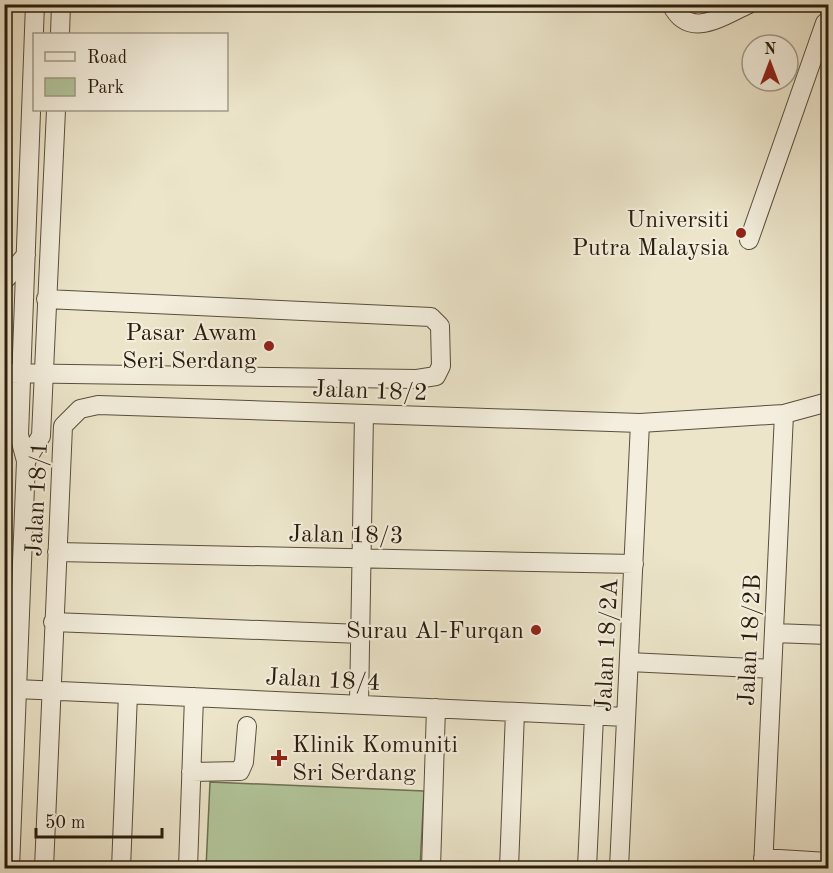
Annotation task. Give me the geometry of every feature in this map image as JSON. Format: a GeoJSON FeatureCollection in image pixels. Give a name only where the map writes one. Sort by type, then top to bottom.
{"type":"FeatureCollection","features":[{"type":"Feature","properties":{"kind":"street"},"geometry":{"type":"LineString","coordinates":[[33,33],[34,4]]}},
{"type":"Feature","properties":{"kind":"street"},"geometry":{"type":"LineString","coordinates":[[60,33],[61,4]]}},
{"type":"Feature","properties":{"kind":"street"},"geometry":{"type":"LineString","coordinates":[[671,4],[676,15],[686,23],[705,24],[749,4]]}},
{"type":"Feature","properties":{"kind":"street"},"geometry":{"type":"LineString","coordinates":[[749,240],[825,23],[828,21]]}},
{"type":"Feature","properties":{"kind":"street"},"geometry":{"type":"LineString","coordinates":[[10,868],[17,689],[11,661],[26,461],[19,435],[13,373],[14,342],[26,255],[33,35]]}},
{"type":"Feature","properties":{"kind":"street"},"geometry":{"type":"LineString","coordinates":[[26,461],[41,435],[56,111]]}},
{"type":"Feature","properties":{"kind":"street"},"geometry":{"type":"LineString","coordinates":[[4,281],[26,255]]}},
{"type":"Feature","properties":{"kind":"street"},"geometry":{"type":"LineString","coordinates":[[13,373],[417,380],[436,376],[441,366],[440,326],[431,317],[46,298]]}},
{"type":"Feature","properties":{"kind":"street"},"geometry":{"type":"LineString","coordinates":[[14,342],[45,343]]}},
{"type":"Feature","properties":{"kind":"street","name":"Jalan 18/2"},"geometry":{"type":"LineString","coordinates":[[98,405],[640,423],[784,414],[828,402]]}},
{"type":"Feature","properties":{"kind":"street","name":"Jalan 18/1"},"geometry":{"type":"LineString","coordinates":[[44,868],[63,426],[80,409],[98,405]]}},
{"type":"Feature","properties":{"kind":"street"},"geometry":{"type":"LineString","coordinates":[[359,705],[364,414]]}},
{"type":"Feature","properties":{"kind":"street","name":"Jalan 18/2B"},"geometry":{"type":"LineString","coordinates":[[763,863],[784,414]]}},
{"type":"Feature","properties":{"kind":"street"},"geometry":{"type":"LineString","coordinates":[[4,419],[19,435]]}},
{"type":"Feature","properties":{"kind":"street","name":"Jalan 18/2A"},"geometry":{"type":"LineString","coordinates":[[619,868],[640,423]]}},
{"type":"Feature","properties":{"kind":"street","name":"Jalan 18/3"},"geometry":{"type":"LineString","coordinates":[[57,552],[634,564]]}},
{"type":"Feature","properties":{"kind":"street"},"geometry":{"type":"LineString","coordinates":[[53,622],[361,633]]}},
{"type":"Feature","properties":{"kind":"street"},"geometry":{"type":"LineString","coordinates":[[774,633],[828,635]]}},
{"type":"Feature","properties":{"kind":"street"},"geometry":{"type":"LineString","coordinates":[[629,662],[772,669]]}},
{"type":"Feature","properties":{"kind":"street","name":"Jalan 18/4"},"geometry":{"type":"LineString","coordinates":[[17,689],[626,717]]}},
{"type":"Feature","properties":{"kind":"street"},"geometry":{"type":"LineString","coordinates":[[121,868],[128,694]]}},
{"type":"Feature","properties":{"kind":"street"},"geometry":{"type":"LineString","coordinates":[[188,868],[194,697]]}},
{"type":"Feature","properties":{"kind":"street"},"geometry":{"type":"LineString","coordinates":[[431,868],[436,708]]}},
{"type":"Feature","properties":{"kind":"street"},"geometry":{"type":"LineString","coordinates":[[509,868],[515,712]]}},
{"type":"Feature","properties":{"kind":"street"},"geometry":{"type":"LineString","coordinates":[[587,868],[594,716]]}},
{"type":"Feature","properties":{"kind":"street"},"geometry":{"type":"LineString","coordinates":[[191,772],[240,771],[244,762],[248,726]]}},
{"type":"Feature","properties":{"kind":"street"},"geometry":{"type":"LineString","coordinates":[[763,863],[828,862]]}},
{"type":"Feature","properties":{"kind":"path"},"geometry":{"type":"LineString","coordinates":[[828,73],[825,350],[828,367]]}},
{"type":"Feature","properties":{"kind":"green space"},"geometry":{"type":"Polygon","coordinates":[[[210,782],[424,791],[420,868],[206,868],[210,782]]]}},
{"type":"Feature","properties":{"kind":"place","name":"Universiti Putra Malaysia"},"geometry":{"type":"Point","coordinates":[741,233]}},
{"type":"Feature","properties":{"kind":"place","name":"Pasar Awam Seri Serdang"},"geometry":{"type":"Point","coordinates":[269,346]}},
{"type":"Feature","properties":{"kind":"place","name":"Surau Al-Furqan"},"geometry":{"type":"Point","coordinates":[536,630]}},
{"type":"Feature","properties":{"kind":"place","name":"Klinik Komuniti Sri Serdang"},"geometry":{"type":"Point","coordinates":[279,758]}}]}
